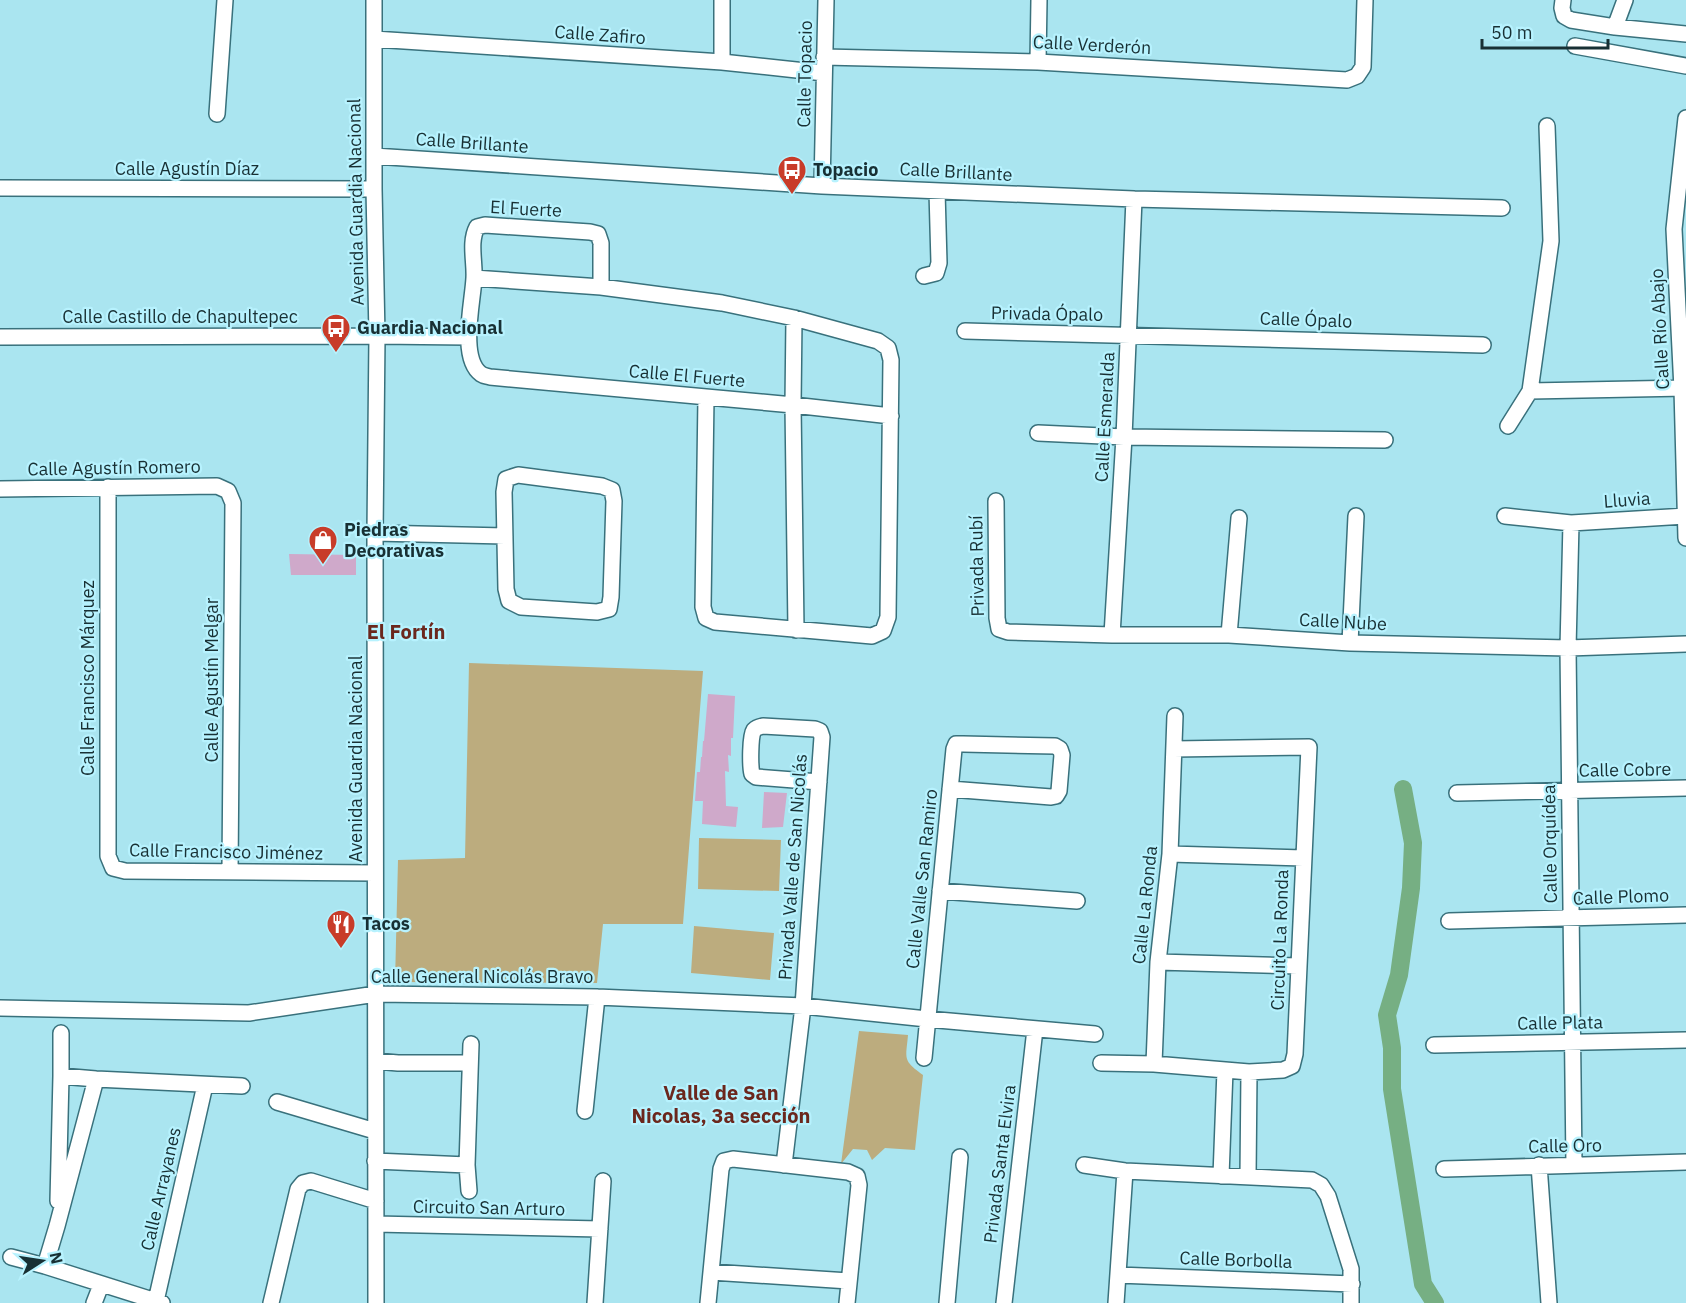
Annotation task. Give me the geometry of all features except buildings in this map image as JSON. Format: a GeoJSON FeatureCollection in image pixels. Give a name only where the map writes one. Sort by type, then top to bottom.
{"type":"FeatureCollection","features":[{"type":"Feature","properties":{"kind":"street"},"geometry":{"type":"LineString","coordinates":[[217,114],[225,0]]}},
{"type":"Feature","properties":{"kind":"street","name":"Avenida Guardia Nacional"},"geometry":{"type":"LineString","coordinates":[[374,0],[377,336],[376,1303]]}},
{"type":"Feature","properties":{"kind":"street"},"geometry":{"type":"LineString","coordinates":[[722,0],[722,62]]}},
{"type":"Feature","properties":{"kind":"street","name":"Calle Topacio"},"geometry":{"type":"LineString","coordinates":[[822,186],[826,0]]}},
{"type":"Feature","properties":{"kind":"street"},"geometry":{"type":"LineString","coordinates":[[1038,62],[1040,0]]}},
{"type":"Feature","properties":{"kind":"street","name":"Calle Verderón"},"geometry":{"type":"LineString","coordinates":[[824,65],[1038,62],[1347,80],[1357,76],[1364,67],[1365,0]]}},
{"type":"Feature","properties":{"kind":"street"},"geometry":{"type":"LineString","coordinates":[[1563,0],[1564,16],[1571,20],[1686,34]]}},
{"type":"Feature","properties":{"kind":"street"},"geometry":{"type":"LineString","coordinates":[[1615,27],[1625,0]]}},
{"type":"Feature","properties":{"kind":"street","name":"Calle Zafiro"},"geometry":{"type":"LineString","coordinates":[[374,39],[722,62],[824,65]]}},
{"type":"Feature","properties":{"kind":"street"},"geometry":{"type":"LineString","coordinates":[[1575,46],[1686,66]]}},
{"type":"Feature","properties":{"kind":"street","name":"Calle Río Abajo"},"geometry":{"type":"LineString","coordinates":[[1686,118],[1674,229],[1684,389],[1686,538]]}},
{"type":"Feature","properties":{"kind":"street"},"geometry":{"type":"LineString","coordinates":[[1508,426],[1530,391],[1551,241],[1547,126]]}},
{"type":"Feature","properties":{"kind":"street","name":"Calle Brillante"},"geometry":{"type":"LineString","coordinates":[[374,156],[822,186],[1134,200],[1502,208]]}},
{"type":"Feature","properties":{"kind":"street","name":"Calle Agustín Díaz"},"geometry":{"type":"LineString","coordinates":[[0,188],[374,189]]}},
{"type":"Feature","properties":{"kind":"street"},"geometry":{"type":"LineString","coordinates":[[924,276],[936,273],[939,263],[937,191]]}},
{"type":"Feature","properties":{"kind":"street","name":"Calle Esmeralda"},"geometry":{"type":"LineString","coordinates":[[1112,635],[1124,437],[1134,200]]}},
{"type":"Feature","properties":{"kind":"street","name":"El Fuerte"},"geometry":{"type":"LineString","coordinates":[[481,374],[474,364],[468,337],[474,278],[473,235],[477,227],[485,225],[598,234],[601,243],[601,287]]}},
{"type":"Feature","properties":{"kind":"street"},"geometry":{"type":"LineString","coordinates":[[474,278],[601,287],[722,303],[794,318],[878,341],[888,348],[891,360],[888,617],[883,631],[872,636],[715,622],[706,618],[703,607],[706,397]]}},
{"type":"Feature","properties":{"kind":"street"},"geometry":{"type":"LineString","coordinates":[[794,318],[796,630]]}},
{"type":"Feature","properties":{"kind":"street","name":"Privada Ópalo"},"geometry":{"type":"LineString","coordinates":[[965,331],[1128,335]]}},
{"type":"Feature","properties":{"kind":"street","name":"Calle Ópalo"},"geometry":{"type":"LineString","coordinates":[[1128,335],[1483,345]]}},
{"type":"Feature","properties":{"kind":"street","name":"Calle Castillo de Chapultepec"},"geometry":{"type":"LineString","coordinates":[[0,337],[468,337]]}},
{"type":"Feature","properties":{"kind":"street","name":"Calle El Fuerte"},"geometry":{"type":"LineString","coordinates":[[481,374],[490,377],[891,416]]}},
{"type":"Feature","properties":{"kind":"street"},"geometry":{"type":"LineString","coordinates":[[1530,391],[1684,389]]}},
{"type":"Feature","properties":{"kind":"street"},"geometry":{"type":"LineString","coordinates":[[1038,433],[1124,437],[1385,440]]}},
{"type":"Feature","properties":{"kind":"street"},"geometry":{"type":"LineString","coordinates":[[518,475],[602,486],[612,490],[614,501],[609,609],[597,612],[521,607],[509,601],[506,589],[505,536],[506,479],[518,475]]}},
{"type":"Feature","properties":{"kind":"street","name":"Calle Agustín Romero"},"geometry":{"type":"LineString","coordinates":[[0,489],[217,486],[228,491]]}},
{"type":"Feature","properties":{"kind":"street","name":"Calle Francisco Márquez"},"geometry":{"type":"LineString","coordinates":[[108,487],[108,856],[112,868]]}},
{"type":"Feature","properties":{"kind":"street","name":"Calle Agustín Melgar"},"geometry":{"type":"LineString","coordinates":[[228,491],[233,503],[230,871]]}},
{"type":"Feature","properties":{"kind":"street","name":"Privada Rubí"},"geometry":{"type":"LineString","coordinates":[[996,501],[999,629]]}},
{"type":"Feature","properties":{"kind":"street"},"geometry":{"type":"LineString","coordinates":[[1350,643],[1356,516]]}},
{"type":"Feature","properties":{"kind":"street","name":"Lluvia"},"geometry":{"type":"LineString","coordinates":[[1505,516],[1571,523],[1686,516]]}},
{"type":"Feature","properties":{"kind":"street"},"geometry":{"type":"LineString","coordinates":[[1229,635],[1239,518]]}},
{"type":"Feature","properties":{"kind":"street","name":"Calle Orquídea"},"geometry":{"type":"LineString","coordinates":[[1571,523],[1568,648],[1574,1165]]}},
{"type":"Feature","properties":{"kind":"street"},"geometry":{"type":"LineString","coordinates":[[375,533],[505,536]]}},
{"type":"Feature","properties":{"kind":"street","name":"Calle Nube"},"geometry":{"type":"LineString","coordinates":[[999,629],[1008,632],[1229,635],[1350,643],[1568,648],[1686,644]]}},
{"type":"Feature","properties":{"kind":"street","name":"Calle La Ronda"},"geometry":{"type":"LineString","coordinates":[[1154,1064],[1158,962],[1170,854],[1175,716]]}},
{"type":"Feature","properties":{"kind":"street","name":"Privada Valle de San Nicolás"},"geometry":{"type":"LineString","coordinates":[[784,1166],[803,1006],[819,782],[822,737],[820,731],[815,729],[756,727],[753,732],[750,767],[752,774],[756,777],[819,782]]}},
{"type":"Feature","properties":{"kind":"street","name":"Calle Valle San Ramiro"},"geometry":{"type":"LineString","coordinates":[[924,1058],[954,749],[956,744],[1055,746],[1060,748],[1062,755],[1059,791],[1056,796],[951,789]]}},
{"type":"Feature","properties":{"kind":"street","name":"Circuito La Ronda"},"geometry":{"type":"LineString","coordinates":[[1174,749],[1309,747],[1295,1054],[1292,1066],[1283,1070],[1249,1072],[1225,1070]]}},
{"type":"Feature","properties":{"kind":"street","name":"Calle Cobre"},"geometry":{"type":"LineString","coordinates":[[1457,793],[1686,788]]}},
{"type":"Feature","properties":{"kind":"street"},"geometry":{"type":"LineString","coordinates":[[1170,854],[1303,858]]}},
{"type":"Feature","properties":{"kind":"street","name":"Calle Francisco Jiménez"},"geometry":{"type":"LineString","coordinates":[[112,868],[126,871],[375,873]]}},
{"type":"Feature","properties":{"kind":"street"},"geometry":{"type":"LineString","coordinates":[[940,891],[1077,901]]}},
{"type":"Feature","properties":{"kind":"street","name":"Calle Plomo"},"geometry":{"type":"LineString","coordinates":[[1449,921],[1686,915]]}},
{"type":"Feature","properties":{"kind":"street"},"geometry":{"type":"LineString","coordinates":[[1158,962],[1298,966]]}},
{"type":"Feature","properties":{"kind":"street","name":"Calle General Nicolás Bravo"},"geometry":{"type":"LineString","coordinates":[[0,1008],[249,1013],[376,994],[597,997],[803,1006],[1095,1034]]}},
{"type":"Feature","properties":{"kind":"street"},"geometry":{"type":"LineString","coordinates":[[585,1111],[597,997]]}},
{"type":"Feature","properties":{"kind":"street","name":"Privada Santa Elvira"},"geometry":{"type":"LineString","coordinates":[[1004,1303],[1035,1029]]}},
{"type":"Feature","properties":{"kind":"street"},"geometry":{"type":"LineString","coordinates":[[57,1226],[61,1033]]}},
{"type":"Feature","properties":{"kind":"street","name":"Calle Plata"},"geometry":{"type":"LineString","coordinates":[[1434,1045],[1686,1040]]}},
{"type":"Feature","properties":{"kind":"street"},"geometry":{"type":"LineString","coordinates":[[469,1191],[471,1044]]}},
{"type":"Feature","properties":{"kind":"street"},"geometry":{"type":"LineString","coordinates":[[376,1061],[471,1064]]}},
{"type":"Feature","properties":{"kind":"street"},"geometry":{"type":"LineString","coordinates":[[1101,1063],[1154,1064],[1225,1070],[1221,1176]]}},
{"type":"Feature","properties":{"kind":"street"},"geometry":{"type":"LineString","coordinates":[[1248,1177],[1249,1072]]}},
{"type":"Feature","properties":{"kind":"street"},"geometry":{"type":"LineString","coordinates":[[61,1076],[242,1086]]}},
{"type":"Feature","properties":{"kind":"street"},"geometry":{"type":"LineString","coordinates":[[45,1266],[96,1079]]}},
{"type":"Feature","properties":{"kind":"street","name":"Calle Arrayanes"},"geometry":{"type":"LineString","coordinates":[[11,1257],[159,1302],[205,1085]]}},
{"type":"Feature","properties":{"kind":"street"},"geometry":{"type":"LineString","coordinates":[[277,1102],[375,1131]]}},
{"type":"Feature","properties":{"kind":"street"},"geometry":{"type":"LineString","coordinates":[[947,1303],[960,1156]]}},
{"type":"Feature","properties":{"kind":"street"},"geometry":{"type":"LineString","coordinates":[[708,1303],[721,1169],[724,1161],[732,1159],[848,1172],[857,1176],[859,1185],[847,1303]]}},
{"type":"Feature","properties":{"kind":"street"},"geometry":{"type":"LineString","coordinates":[[375,1161],[468,1165]]}},
{"type":"Feature","properties":{"kind":"street","name":"Calle Oro"},"geometry":{"type":"LineString","coordinates":[[1444,1169],[1686,1162]]}},
{"type":"Feature","properties":{"kind":"street"},"geometry":{"type":"LineString","coordinates":[[1084,1165],[1125,1171],[1312,1180],[1321,1185],[1332,1206],[1351,1269],[1351,1303]]}},
{"type":"Feature","properties":{"kind":"street"},"geometry":{"type":"LineString","coordinates":[[1539,1165],[1549,1303]]}},
{"type":"Feature","properties":{"kind":"street"},"geometry":{"type":"LineString","coordinates":[[1116,1303],[1125,1171]]}},
{"type":"Feature","properties":{"kind":"street"},"geometry":{"type":"LineString","coordinates":[[271,1303],[298,1189],[303,1183],[311,1181],[376,1201]]}},
{"type":"Feature","properties":{"kind":"street"},"geometry":{"type":"LineString","coordinates":[[596,1303],[603,1181]]}},
{"type":"Feature","properties":{"kind":"street","name":"Circuito San Arturo"},"geometry":{"type":"LineString","coordinates":[[376,1224],[600,1229]]}},
{"type":"Feature","properties":{"kind":"street"},"geometry":{"type":"LineString","coordinates":[[711,1272],[849,1281]]}},
{"type":"Feature","properties":{"kind":"street","name":"Calle Borbolla"},"geometry":{"type":"LineString","coordinates":[[1118,1275],[1352,1284]]}},
{"type":"Feature","properties":{"kind":"street"},"geometry":{"type":"LineString","coordinates":[[94,1303],[101,1285]]}},
{"type":"Feature","properties":{"kind":"shaded area"},"geometry":{"type":"Polygon","coordinates":[[[469,663],[703,671],[683,924],[603,924],[597,983],[395,982],[398,860],[465,858],[469,663]]]}},
{"type":"Feature","properties":{"kind":"shaded area"},"geometry":{"type":"Polygon","coordinates":[[[699,838],[781,840],[779,891],[698,889],[699,838]]]}},
{"type":"Feature","properties":{"kind":"shaded area"},"geometry":{"type":"Polygon","coordinates":[[[694,926],[774,933],[770,980],[691,973],[694,926]]]}},
{"type":"Feature","properties":{"kind":"shaded area"},"geometry":{"type":"Polygon","coordinates":[[[859,1031],[908,1035],[908,1062],[923,1075],[915,1150],[885,1148],[872,1160],[867,1150],[853,1149],[841,1164],[859,1031]]]}},
{"type":"Feature","properties":{"kind":"waterway"},"geometry":{"type":"LineString","coordinates":[[1403,789],[1413,843],[1411,888],[1399,975],[1387,1015],[1392,1048],[1392,1089],[1423,1284],[1435,1303]]}},
{"type":"Feature","properties":{"kind":"place","name":"Topacio"},"geometry":{"type":"Point","coordinates":[792,196]}},
{"type":"Feature","properties":{"kind":"place","name":"Guardia Nacional"},"geometry":{"type":"Point","coordinates":[336,354]}},
{"type":"Feature","properties":{"kind":"place","name":"Piedras Decorativas"},"geometry":{"type":"Point","coordinates":[323,566]}},
{"type":"Feature","properties":{"kind":"place","name":"Tacos"},"geometry":{"type":"Point","coordinates":[341,950]}},
{"type":"Feature","properties":{"kind":"district","name":"El Fortín"},"geometry":{"type":"Point","coordinates":[406,632]}},
{"type":"Feature","properties":{"kind":"district","name":"Valle de San Nicolas, 3a sección"},"geometry":{"type":"Point","coordinates":[721,1104]}}]}
